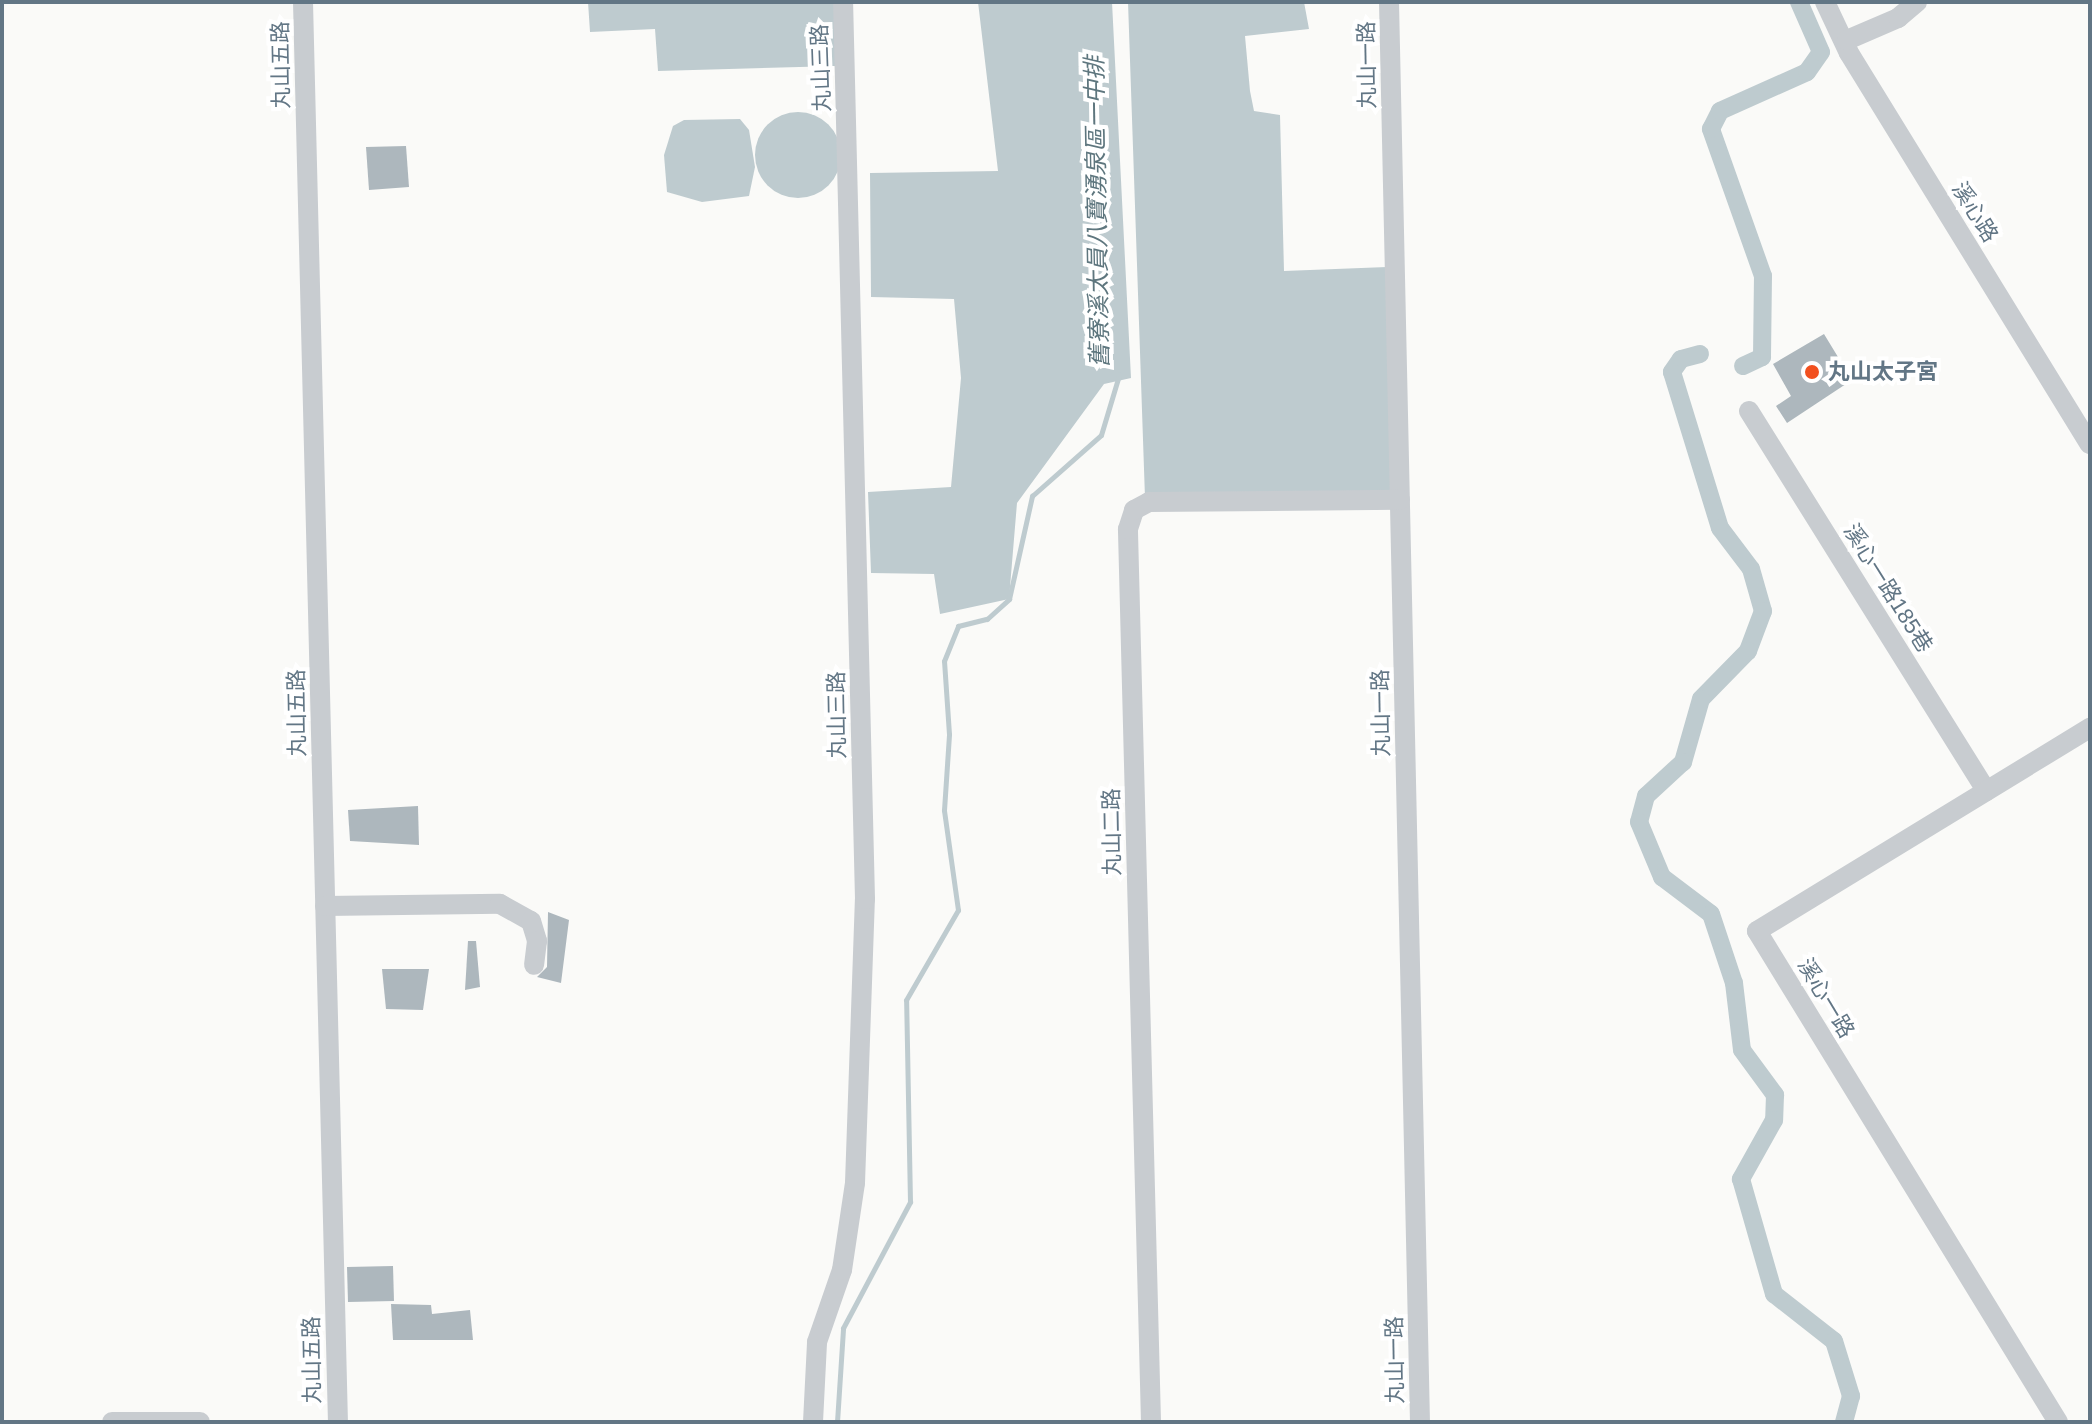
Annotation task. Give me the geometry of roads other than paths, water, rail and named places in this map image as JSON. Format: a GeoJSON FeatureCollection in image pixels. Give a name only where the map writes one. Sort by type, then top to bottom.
{"type":"FeatureCollection","features":[{"type":"Feature","properties":{"kind":"street","name":"丸山五路"},"geometry":{"type":"LineString","coordinates":[[303,2],[338,1422]]}},
{"type":"Feature","properties":{"kind":"street","name":"丸山三路"},"geometry":{"type":"LineString","coordinates":[[813,1422],[817,1342],[842,1270],[855,1183],[865,899],[843,2]]}},
{"type":"Feature","properties":{"kind":"street","name":"丸山一路"},"geometry":{"type":"LineString","coordinates":[[1389,2],[1420,1422]]}},
{"type":"Feature","properties":{"kind":"street","name":"溪心路"},"geometry":{"type":"LineString","coordinates":[[1825,2],[1847,40],[1849,53],[2090,444]]}},
{"type":"Feature","properties":{"kind":"street"},"geometry":{"type":"LineString","coordinates":[[1847,40],[1898,18],[1917,2]]}},
{"type":"Feature","properties":{"kind":"street","name":"溪心一路185巷"},"geometry":{"type":"LineString","coordinates":[[1749,411],[1986,791]]}},
{"type":"Feature","properties":{"kind":"street","name":"丸山二路"},"geometry":{"type":"LineString","coordinates":[[1151,1422],[1128,529],[1134,510],[1149,502],[1400,500]]}},
{"type":"Feature","properties":{"kind":"street","name":"溪心一路"},"geometry":{"type":"LineString","coordinates":[[2058,1422],[1757,931],[2090,728]]}},
{"type":"Feature","properties":{"kind":"street"},"geometry":{"type":"LineString","coordinates":[[325,906],[500,904],[531,921],[537,941],[534,965]]}},
{"type":"Feature","properties":{"kind":"street"},"geometry":{"type":"LineString","coordinates":[[112,1422],[200,1422]]}},
{"type":"Feature","properties":{"kind":"water"},"geometry":{"type":"Polygon","coordinates":[[[588,2],[834,2],[837,66],[658,71],[655,29],[590,32],[588,2]]]}},
{"type":"Feature","properties":{"kind":"water"},"geometry":{"type":"Polygon","coordinates":[[[978,2],[1112,2],[1131,378],[1104,384],[1017,503],[1009,599],[940,614],[934,574],[871,573],[868,492],[951,487],[961,378],[954,299],[871,297],[870,173],[998,171],[978,2]]]}},
{"type":"Feature","properties":{"kind":"water"},"geometry":{"type":"Polygon","coordinates":[[[1128,2],[1304,2],[1309,29],[1245,36],[1250,91],[1254,111],[1280,115],[1284,271],[1387,267],[1393,491],[1145,498],[1128,2]]]}},
{"type":"Feature","properties":{"kind":"water"},"geometry":{"type":"Polygon","coordinates":[[[798,112],[822,119],[834,131],[841,155],[834,179],[822,191],[798,198],[774,191],[762,179],[755,155],[762,131],[774,119],[798,112]]]}},
{"type":"Feature","properties":{"kind":"water"},"geometry":{"type":"Polygon","coordinates":[[[740,119],[749,130],[755,167],[749,196],[702,202],[667,192],[664,155],[673,126],[684,120],[740,119]]]}},
{"type":"Feature","properties":{"kind":"waterway"},"geometry":{"type":"LineString","coordinates":[[1743,366],[1762,357],[1763,276],[1711,129],[1720,111],[1807,72],[1821,52],[1799,2]]}},
{"type":"Feature","properties":{"kind":"waterway"},"geometry":{"type":"LineString","coordinates":[[1700,354],[1681,359],[1672,372],[1720,528],[1751,569],[1763,611],[1748,651],[1701,699],[1683,762],[1646,796],[1639,822],[1662,877],[1711,914],[1734,983],[1742,1050],[1775,1095],[1774,1120],[1741,1179],[1774,1294],[1834,1341],[1851,1396],[1844,1422]]}},
{"type":"Feature","properties":{"kind":"waterway","name":"舊寮溪太員八寶湧泉區一中排"},"geometry":{"type":"LineString","coordinates":[[837,1422],[843,1328],[910,1202],[906,1000],[958,910],[944,810],[949,734],[944,661],[958,626],[987,619],[1009,599],[1032,496],[1101,435],[1119,375]]}},
{"type":"Feature","properties":{"kind":"place","name":"丸山太子宮"},"geometry":{"type":"Point","coordinates":[1812,372]}}]}
